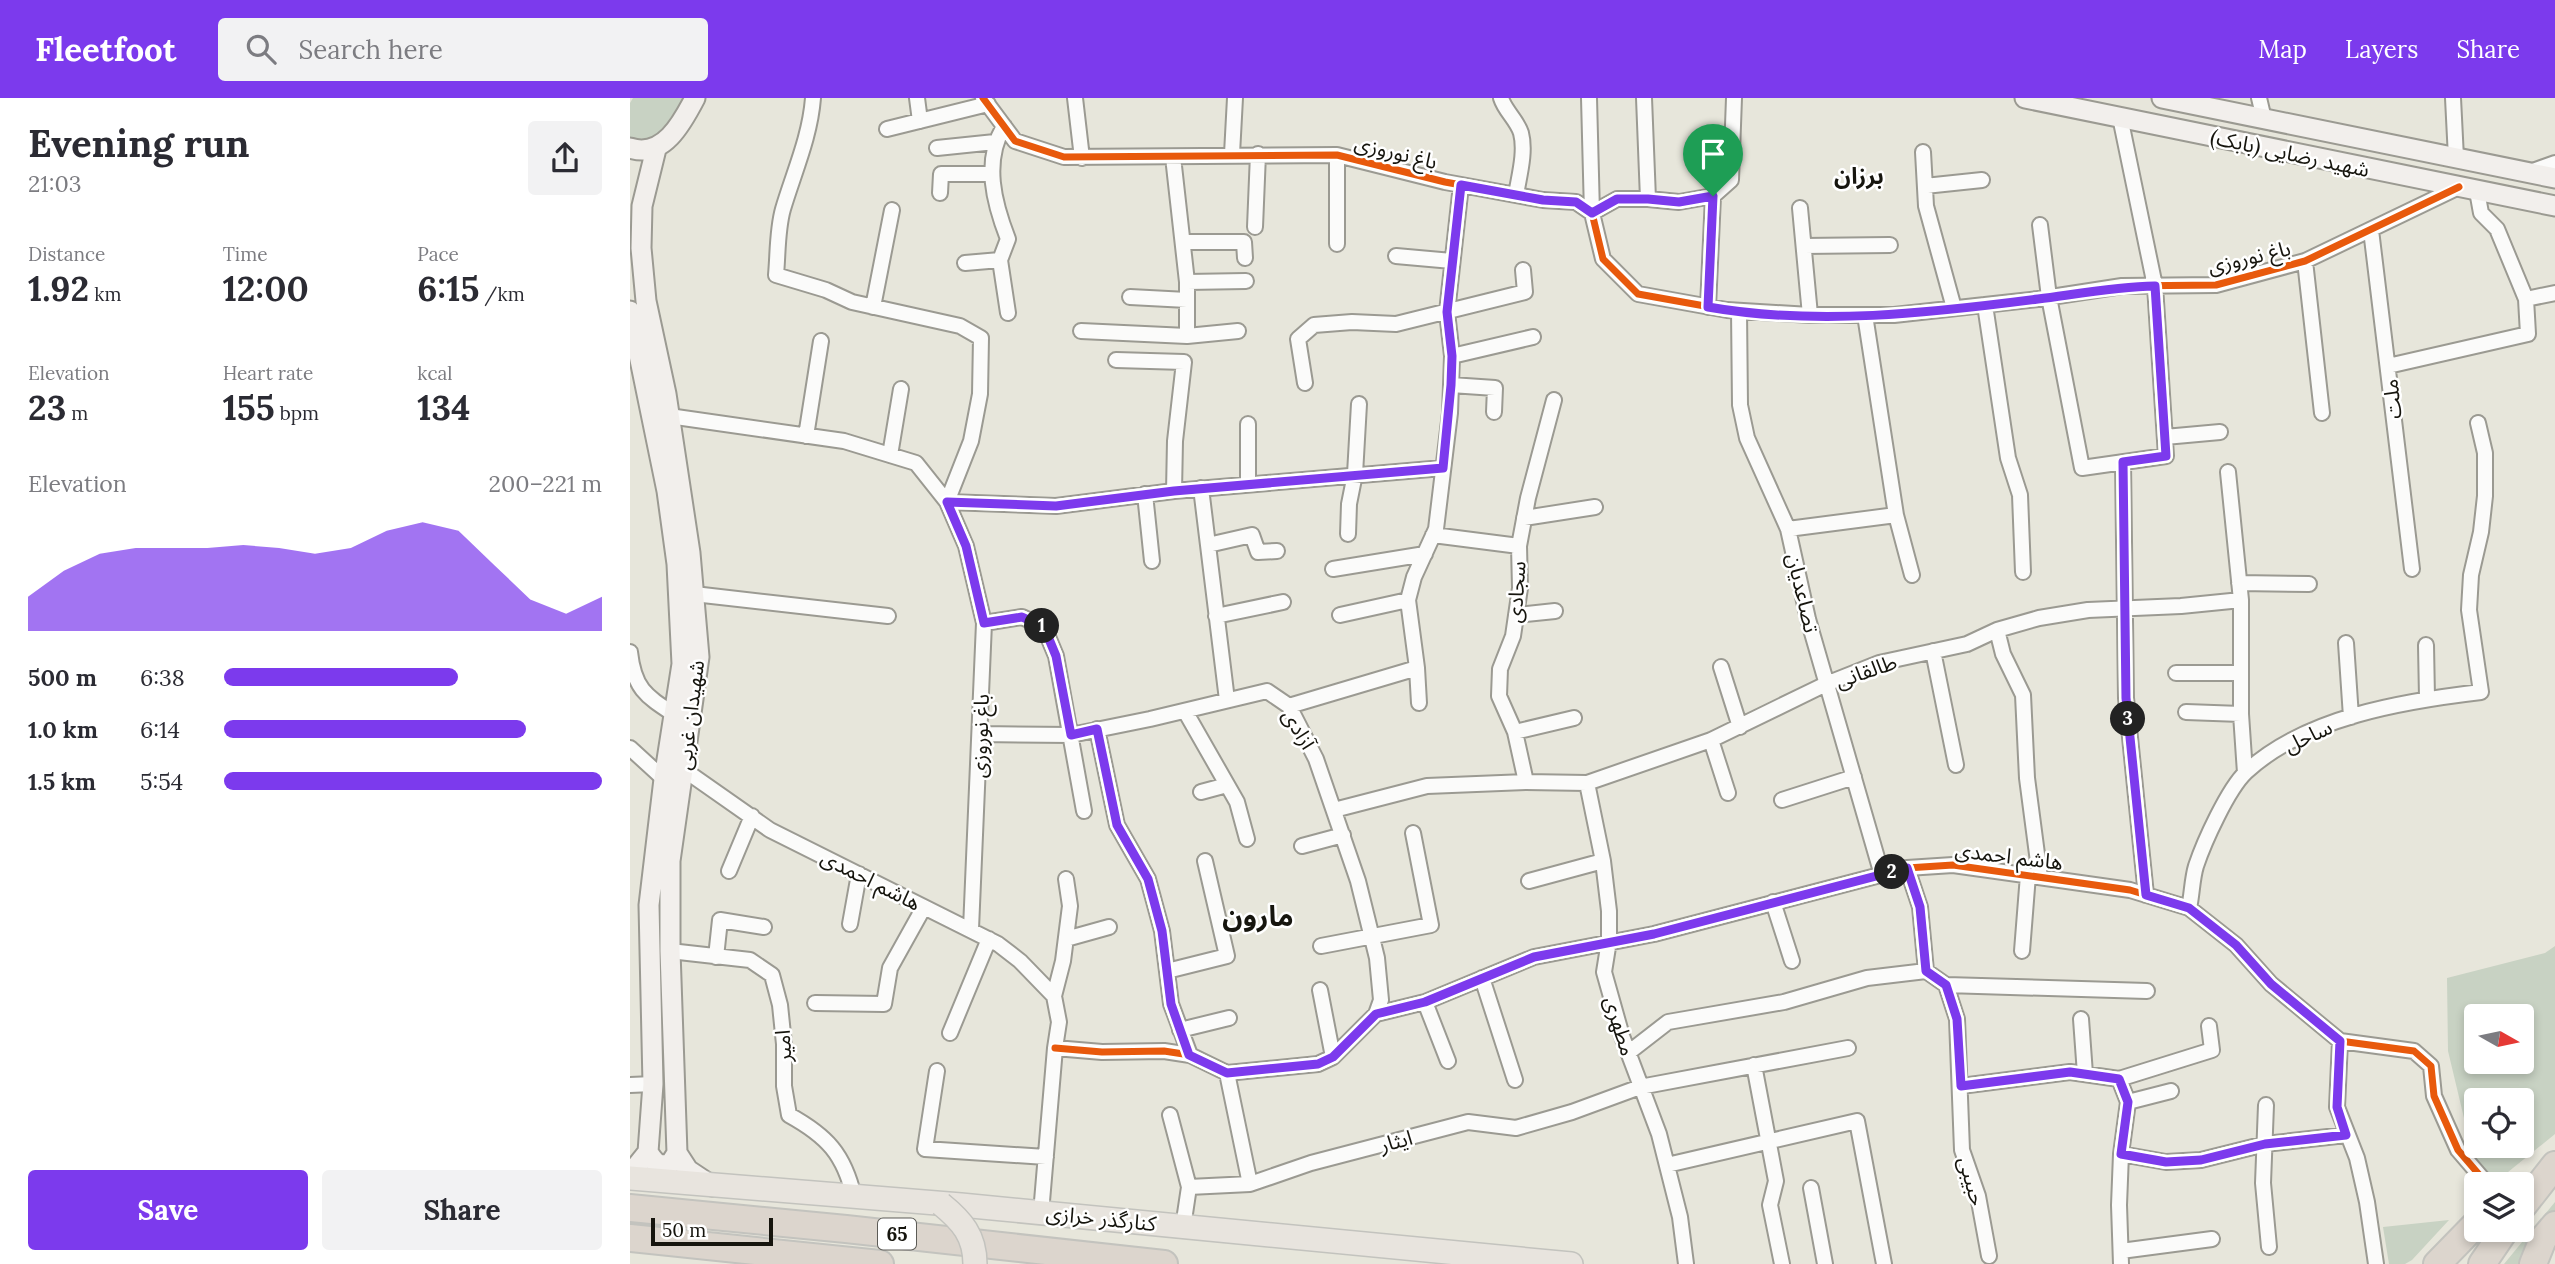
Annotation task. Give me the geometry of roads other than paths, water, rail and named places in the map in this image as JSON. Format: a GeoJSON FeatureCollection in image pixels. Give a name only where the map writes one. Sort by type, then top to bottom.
{"type":"FeatureCollection","features":[{"type":"Feature","properties":{"kind":"highway"},"geometry":{"type":"LineString","coordinates":[[2534,1175],[2555,1157]]}},
{"type":"Feature","properties":{"kind":"highway"},"geometry":{"type":"LineString","coordinates":[[2534,1192],[2555,1165]]}},
{"type":"Feature","properties":{"kind":"highway"},"geometry":{"type":"LineString","coordinates":[[630,1197],[846,1228]]}},
{"type":"Feature","properties":{"kind":"highway","name":"65"},"geometry":{"type":"LineString","coordinates":[[630,1208],[846,1228],[1164,1264]]}},
{"type":"Feature","properties":{"kind":"highway"},"geometry":{"type":"LineString","coordinates":[[2533,1264],[2543,1239],[2555,1225]]}},
{"type":"Feature","properties":{"kind":"highway"},"geometry":{"type":"LineString","coordinates":[[2437,1264],[2464,1236]]}},
{"type":"Feature","properties":{"kind":"highway","name":"65"},"geometry":{"type":"LineString","coordinates":[[630,1238],[880,1264]]}},
{"type":"Feature","properties":{"kind":"highway"},"geometry":{"type":"LineString","coordinates":[[2482,1264],[2497,1242]]}},
{"type":"Feature","properties":{"kind":"highway"},"geometry":{"type":"LineString","coordinates":[[630,1252],[702,1254],[740,1250]]}},
{"type":"Feature","properties":{"kind":"main road"},"geometry":{"type":"LineString","coordinates":[[630,148],[656,149],[681,124],[695,98]]}},
{"type":"Feature","properties":{"kind":"main road","name":"شهید رضایی (بابک)"},"geometry":{"type":"LineString","coordinates":[[2025,98],[2555,206]]}},
{"type":"Feature","properties":{"kind":"main road","name":"شهید رضایی (بابک)"},"geometry":{"type":"LineString","coordinates":[[2162,98],[2555,178]]}},
{"type":"Feature","properties":{"kind":"main road","name":"شهیدان غربی"},"geometry":{"type":"LineString","coordinates":[[656,149],[642,206],[641,248],[646,301],[669,416],[690,553],[699,657],[670,861],[670,951],[677,1153]]}},
{"type":"Feature","properties":{"kind":"main road","name":"شهیدان غربی"},"geometry":{"type":"LineString","coordinates":[[630,311],[635,360],[667,491],[677,564],[682,664],[664,779],[649,905],[653,1084],[648,1152]]}},
{"type":"Feature","properties":{"kind":"main road"},"geometry":{"type":"LineString","coordinates":[[630,1170],[636,1167],[648,1152],[656,1163],[663,1166],[670,1164],[677,1153],[688,1170],[713,1186]]}},
{"type":"Feature","properties":{"kind":"main road","name":"کنارگذر خرازی"},"geometry":{"type":"LineString","coordinates":[[630,1178],[1041,1213],[1571,1264]]}},
{"type":"Feature","properties":{"kind":"main road"},"geometry":{"type":"LineString","coordinates":[[941,1204],[965,1227],[975,1247],[975,1264]]}},
{"type":"Feature","properties":{"kind":"street"},"geometry":{"type":"LineString","coordinates":[[813,98],[812,115],[799,164],[782,212],[776,275],[873,307],[960,326],[981,338],[980,394],[971,441],[947,502],[1056,506],[1248,483],[1443,468]]}},
{"type":"Feature","properties":{"kind":"street"},"geometry":{"type":"LineString","coordinates":[[917,98],[920,121]]}},
{"type":"Feature","properties":{"kind":"street"},"geometry":{"type":"LineString","coordinates":[[1075,98],[1082,158]]}},
{"type":"Feature","properties":{"kind":"street"},"geometry":{"type":"LineString","coordinates":[[1232,154],[1236,98]]}},
{"type":"Feature","properties":{"kind":"street"},"geometry":{"type":"LineString","coordinates":[[1501,98],[1505,110],[1521,132],[1522,156],[1516,195]]}},
{"type":"Feature","properties":{"kind":"street"},"geometry":{"type":"LineString","coordinates":[[1589,98],[1592,213],[1617,199],[1679,202],[1713,196],[1731,180],[1734,98]]}},
{"type":"Feature","properties":{"kind":"street"},"geometry":{"type":"LineString","coordinates":[[1644,98],[1648,199]]}},
{"type":"Feature","properties":{"kind":"street"},"geometry":{"type":"LineString","coordinates":[[2259,98],[2264,119]]}},
{"type":"Feature","properties":{"kind":"street"},"geometry":{"type":"LineString","coordinates":[[2453,98],[2456,158]]}},
{"type":"Feature","properties":{"kind":"street"},"geometry":{"type":"LineString","coordinates":[[887,129],[985,101]]}},
{"type":"Feature","properties":{"kind":"street","name":"باغ نوروزی"},"geometry":{"type":"LineString","coordinates":[[985,101],[1015,141],[1064,157],[1337,155],[1461,185],[1576,202],[1592,213],[1603,258],[1637,294],[1739,311],[1810,315],[1894,315],[2049,298],[2122,286],[2216,285],[2305,261],[2468,189]]}},
{"type":"Feature","properties":{"kind":"street"},"geometry":{"type":"LineString","coordinates":[[2040,225],[2049,298],[2082,468],[2166,456],[2155,286],[2120,117]]}},
{"type":"Feature","properties":{"kind":"street"},"geometry":{"type":"LineString","coordinates":[[1004,126],[995,142],[992,174],[997,210],[1008,239],[1000,260],[1008,313]]}},
{"type":"Feature","properties":{"kind":"street"},"geometry":{"type":"LineString","coordinates":[[937,148],[995,142]]}},
{"type":"Feature","properties":{"kind":"street"},"geometry":{"type":"LineString","coordinates":[[1923,152],[1929,218],[1954,308]]}},
{"type":"Feature","properties":{"kind":"street"},"geometry":{"type":"LineString","coordinates":[[1255,227],[1258,154]]}},
{"type":"Feature","properties":{"kind":"street"},"geometry":{"type":"LineString","coordinates":[[1337,155],[1337,243]]}},
{"type":"Feature","properties":{"kind":"street"},"geometry":{"type":"LineString","coordinates":[[1173,157],[1187,282],[1187,336]]}},
{"type":"Feature","properties":{"kind":"street"},"geometry":{"type":"LineString","coordinates":[[2529,172],[2555,163]]}},
{"type":"Feature","properties":{"kind":"street"},"geometry":{"type":"LineString","coordinates":[[940,193],[941,174],[992,174]]}},
{"type":"Feature","properties":{"kind":"street"},"geometry":{"type":"LineString","coordinates":[[1925,186],[1982,180]]}},
{"type":"Feature","properties":{"kind":"street"},"geometry":{"type":"LineString","coordinates":[[1419,703],[1418,668],[1408,600],[1414,577],[1433,535],[1443,468],[1452,356],[1447,312],[1461,185]]}},
{"type":"Feature","properties":{"kind":"street"},"geometry":{"type":"LineString","coordinates":[[2388,366],[2528,334],[2526,299],[2497,229],[2482,213],[2468,189]]}},
{"type":"Feature","properties":{"kind":"street"},"geometry":{"type":"LineString","coordinates":[[1708,307],[1713,196]]}},
{"type":"Feature","properties":{"kind":"street"},"geometry":{"type":"LineString","coordinates":[[1800,208],[1810,315]]}},
{"type":"Feature","properties":{"kind":"street"},"geometry":{"type":"LineString","coordinates":[[873,307],[892,210]]}},
{"type":"Feature","properties":{"kind":"street","name":"ملت"},"geometry":{"type":"LineString","coordinates":[[2371,230],[2412,569]]}},
{"type":"Feature","properties":{"kind":"street"},"geometry":{"type":"LineString","coordinates":[[1183,242],[1244,242],[1245,258]]}},
{"type":"Feature","properties":{"kind":"street"},"geometry":{"type":"LineString","coordinates":[[1804,246],[1889,245]]}},
{"type":"Feature","properties":{"kind":"street"},"geometry":{"type":"LineString","coordinates":[[1396,256],[1452,261]]}},
{"type":"Feature","properties":{"kind":"street"},"geometry":{"type":"LineString","coordinates":[[965,263],[1000,260]]}},
{"type":"Feature","properties":{"kind":"street"},"geometry":{"type":"LineString","coordinates":[[2305,261],[2322,413]]}},
{"type":"Feature","properties":{"kind":"street"},"geometry":{"type":"LineString","coordinates":[[1305,383],[1298,340],[1314,325],[1352,322],[1396,324],[1525,292],[1523,270]]}},
{"type":"Feature","properties":{"kind":"street"},"geometry":{"type":"LineString","coordinates":[[1187,282],[1246,281]]}},
{"type":"Feature","properties":{"kind":"street"},"geometry":{"type":"LineString","coordinates":[[2526,299],[2555,293]]}},
{"type":"Feature","properties":{"kind":"street"},"geometry":{"type":"LineString","coordinates":[[1130,297],[1187,300]]}},
{"type":"Feature","properties":{"kind":"street"},"geometry":{"type":"LineString","coordinates":[[1985,305],[2008,458],[2020,495],[2023,572]]}},
{"type":"Feature","properties":{"kind":"street","name":"تصاعدیان"},"geometry":{"type":"LineString","coordinates":[[1739,311],[1740,405],[1747,438],[1788,529],[1808,619],[1882,874]]}},
{"type":"Feature","properties":{"kind":"street"},"geometry":{"type":"LineString","coordinates":[[1865,315],[1896,515],[1912,575]]}},
{"type":"Feature","properties":{"kind":"street"},"geometry":{"type":"LineString","coordinates":[[1081,331],[1187,336],[1238,331]]}},
{"type":"Feature","properties":{"kind":"street"},"geometry":{"type":"LineString","coordinates":[[1452,356],[1534,337]]}},
{"type":"Feature","properties":{"kind":"street"},"geometry":{"type":"LineString","coordinates":[[806,436],[821,341]]}},
{"type":"Feature","properties":{"kind":"street"},"geometry":{"type":"LineString","coordinates":[[1116,360],[1184,362],[1175,440],[1174,491]]}},
{"type":"Feature","properties":{"kind":"street"},"geometry":{"type":"LineString","coordinates":[[1451,385],[1495,388],[1494,412]]}},
{"type":"Feature","properties":{"kind":"street"},"geometry":{"type":"LineString","coordinates":[[890,455],[901,389]]}},
{"type":"Feature","properties":{"kind":"street","name":"سجادی"},"geometry":{"type":"LineString","coordinates":[[1526,782],[1515,732],[1500,696],[1500,669],[1513,636],[1520,588],[1519,546],[1554,400]]}},
{"type":"Feature","properties":{"kind":"street"},"geometry":{"type":"LineString","coordinates":[[1348,534],[1359,404]]}},
{"type":"Feature","properties":{"kind":"street","name":"باغ نوروزی"},"geometry":{"type":"LineString","coordinates":[[669,416],[845,441],[916,463],[947,502],[966,546],[984,623],[971,929]]}},
{"type":"Feature","properties":{"kind":"street","name":"ساحل"},"geometry":{"type":"LineString","coordinates":[[2189,908],[2196,867],[2222,808],[2245,773],[2294,737],[2351,717],[2427,698],[2481,692],[2469,610],[2471,575],[2481,532],[2485,496],[2485,453],[2478,423]]}},
{"type":"Feature","properties":{"kind":"street"},"geometry":{"type":"LineString","coordinates":[[1248,424],[1248,483]]}},
{"type":"Feature","properties":{"kind":"street"},"geometry":{"type":"LineString","coordinates":[[2165,437],[2220,432]]}},
{"type":"Feature","properties":{"kind":"street"},"geometry":{"type":"LineString","coordinates":[[2123,462],[2126,698],[2146,895]]}},
{"type":"Feature","properties":{"kind":"street"},"geometry":{"type":"LineString","coordinates":[[2228,472],[2241,600],[2241,714],[2245,773]]}},
{"type":"Feature","properties":{"kind":"street"},"geometry":{"type":"LineString","coordinates":[[1201,488],[1227,700]]}},
{"type":"Feature","properties":{"kind":"street"},"geometry":{"type":"LineString","coordinates":[[1145,494],[1152,561]]}},
{"type":"Feature","properties":{"kind":"street"},"geometry":{"type":"LineString","coordinates":[[1524,518],[1595,507]]}},
{"type":"Feature","properties":{"kind":"street"},"geometry":{"type":"LineString","coordinates":[[1788,529],[1896,515]]}},
{"type":"Feature","properties":{"kind":"street"},"geometry":{"type":"LineString","coordinates":[[1208,545],[1252,535],[1258,552],[1277,551]]}},
{"type":"Feature","properties":{"kind":"street"},"geometry":{"type":"LineString","coordinates":[[1433,535],[1519,546]]}},
{"type":"Feature","properties":{"kind":"street"},"geometry":{"type":"LineString","coordinates":[[1333,569],[1425,554]]}},
{"type":"Feature","properties":{"kind":"street"},"geometry":{"type":"LineString","coordinates":[[2239,583],[2309,584]]}},
{"type":"Feature","properties":{"kind":"street"},"geometry":{"type":"LineString","coordinates":[[694,594],[888,616]]}},
{"type":"Feature","properties":{"kind":"street"},"geometry":{"type":"LineString","coordinates":[[1340,615],[1408,600]]}},
{"type":"Feature","properties":{"kind":"street","name":"طالقانی"},"geometry":{"type":"LineString","coordinates":[[1334,810],[1427,786],[1526,782],[1587,783],[1711,740],[1826,684],[1879,663],[1967,644],[1997,630],[2039,618],[2088,610],[2241,600]]}},
{"type":"Feature","properties":{"kind":"street"},"geometry":{"type":"LineString","coordinates":[[1216,616],[1283,602]]}},
{"type":"Feature","properties":{"kind":"street"},"geometry":{"type":"LineString","coordinates":[[1516,615],[1555,611]]}},
{"type":"Feature","properties":{"kind":"street"},"geometry":{"type":"LineString","coordinates":[[984,623],[1022,617],[1044,627],[1056,656],[1084,811]]}},
{"type":"Feature","properties":{"kind":"street"},"geometry":{"type":"LineString","coordinates":[[1997,630],[2003,654],[2023,695],[2034,876],[2022,951]]}},
{"type":"Feature","properties":{"kind":"street"},"geometry":{"type":"LineString","coordinates":[[2346,643],[2351,717]]}},
{"type":"Feature","properties":{"kind":"street"},"geometry":{"type":"LineString","coordinates":[[2426,645],[2427,698]]}},
{"type":"Feature","properties":{"kind":"street"},"geometry":{"type":"LineString","coordinates":[[630,652],[632,672],[646,696],[675,715]]}},
{"type":"Feature","properties":{"kind":"street"},"geometry":{"type":"LineString","coordinates":[[1933,652],[1956,765]]}},
{"type":"Feature","properties":{"kind":"street"},"geometry":{"type":"LineString","coordinates":[[1721,667],[1740,727]]}},
{"type":"Feature","properties":{"kind":"street"},"geometry":{"type":"LineString","coordinates":[[1289,706],[1418,668]]}},
{"type":"Feature","properties":{"kind":"street"},"geometry":{"type":"LineString","coordinates":[[2176,673],[2241,673]]}},
{"type":"Feature","properties":{"kind":"street","name":"آزادی"},"geometry":{"type":"LineString","coordinates":[[980,734],[1071,735],[1267,691],[1289,706],[1316,759],[1358,881],[1377,958],[1381,1000],[1376,1014]]}},
{"type":"Feature","properties":{"kind":"street"},"geometry":{"type":"LineString","coordinates":[[1185,710],[1237,802],[1247,839]]}},
{"type":"Feature","properties":{"kind":"street"},"geometry":{"type":"LineString","coordinates":[[2186,712],[2241,714]]}},
{"type":"Feature","properties":{"kind":"street"},"geometry":{"type":"LineString","coordinates":[[1515,732],[1574,719]]}},
{"type":"Feature","properties":{"kind":"street"},"geometry":{"type":"LineString","coordinates":[[1097,729],[1117,825],[1148,879],[1162,931],[1171,1004],[1189,1055]]}},
{"type":"Feature","properties":{"kind":"street"},"geometry":{"type":"LineString","coordinates":[[1711,740],[1728,793]]}},
{"type":"Feature","properties":{"kind":"street"},"geometry":{"type":"LineString","coordinates":[[630,748],[664,779]]}},
{"type":"Feature","properties":{"kind":"street","name":"هاشم احمدی"},"geometry":{"type":"LineString","coordinates":[[683,769],[770,830],[989,939],[1020,961],[1054,996]]}},
{"type":"Feature","properties":{"kind":"street"},"geometry":{"type":"LineString","coordinates":[[1782,800],[1854,778]]}},
{"type":"Feature","properties":{"kind":"street","name":"مطهری"},"geometry":{"type":"LineString","coordinates":[[1587,783],[1603,861],[1609,941],[1604,972],[1628,1053],[1659,1135],[1680,1217],[1686,1264]]}},
{"type":"Feature","properties":{"kind":"street"},"geometry":{"type":"LineString","coordinates":[[1201,792],[1227,785]]}},
{"type":"Feature","properties":{"kind":"street"},"geometry":{"type":"LineString","coordinates":[[729,871],[752,817]]}},
{"type":"Feature","properties":{"kind":"street"},"geometry":{"type":"LineString","coordinates":[[1321,946],[1431,925],[1413,833]]}},
{"type":"Feature","properties":{"kind":"street"},"geometry":{"type":"LineString","coordinates":[[1302,846],[1343,835]]}},
{"type":"Feature","properties":{"kind":"street"},"geometry":{"type":"LineString","coordinates":[[1167,971],[1227,956],[1205,861]]}},
{"type":"Feature","properties":{"kind":"street"},"geometry":{"type":"LineString","coordinates":[[1529,881],[1603,861]]}},
{"type":"Feature","properties":{"kind":"street","name":"هاشم احمدی"},"geometry":{"type":"LineString","coordinates":[[1376,1014],[1425,1002],[1534,957],[1654,934],[1907,868],[1953,865],[2130,890],[2189,908],[2236,945],[2271,984],[2340,1041]]}},
{"type":"Feature","properties":{"kind":"street"},"geometry":{"type":"LineString","coordinates":[[1907,868],[1920,907],[1926,971]]}},
{"type":"Feature","properties":{"kind":"street"},"geometry":{"type":"LineString","coordinates":[[849,924],[859,874]]}},
{"type":"Feature","properties":{"kind":"street"},"geometry":{"type":"LineString","coordinates":[[1041,1213],[1059,1023],[1054,996],[1070,906],[1066,879]]}},
{"type":"Feature","properties":{"kind":"street"},"geometry":{"type":"LineString","coordinates":[[1773,902],[1792,961]]}},
{"type":"Feature","properties":{"kind":"street"},"geometry":{"type":"LineString","coordinates":[[815,1003],[884,1004],[890,968],[923,907]]}},
{"type":"Feature","properties":{"kind":"street"},"geometry":{"type":"LineString","coordinates":[[716,957],[720,920],[764,926]]}},
{"type":"Feature","properties":{"kind":"street"},"geometry":{"type":"LineString","coordinates":[[1066,939],[1109,927]]}},
{"type":"Feature","properties":{"kind":"street"},"geometry":{"type":"LineString","coordinates":[[950,1033],[989,939]]}},
{"type":"Feature","properties":{"kind":"street","name":"امیر"},"geometry":{"type":"LineString","coordinates":[[670,951],[750,960],[772,975],[780,1005],[784,1086],[789,1115],[810,1126],[833,1146],[849,1173],[854,1196]]}},
{"type":"Feature","properties":{"kind":"street"},"geometry":{"type":"LineString","coordinates":[[1628,1053],[1668,1022],[1784,1002],[1867,978],[1926,971],[1946,985],[2147,990]]}},
{"type":"Feature","properties":{"kind":"street"},"geometry":{"type":"LineString","coordinates":[[1482,978],[1515,1080]]}},
{"type":"Feature","properties":{"kind":"street","name":"حبیبی"},"geometry":{"type":"LineString","coordinates":[[1946,985],[1957,1019],[1962,1150],[1978,1196],[1989,1256]]}},
{"type":"Feature","properties":{"kind":"street"},"geometry":{"type":"LineString","coordinates":[[1320,989],[1333,1057]]}},
{"type":"Feature","properties":{"kind":"street"},"geometry":{"type":"LineString","coordinates":[[1425,1002],[1448,1061]]}},
{"type":"Feature","properties":{"kind":"street"},"geometry":{"type":"LineString","coordinates":[[1055,1048],[1102,1052],[1164,1051],[1189,1055],[1227,1073],[1318,1064],[1333,1057],[1376,1014]]}},
{"type":"Feature","properties":{"kind":"street"},"geometry":{"type":"LineString","coordinates":[[1180,1030],[1229,1018]]}},
{"type":"Feature","properties":{"kind":"street"},"geometry":{"type":"LineString","coordinates":[[2081,1018],[2085,1074]]}},
{"type":"Feature","properties":{"kind":"street"},"geometry":{"type":"LineString","coordinates":[[1961,1086],[2070,1072],[2119,1079],[2212,1050],[2209,1026]]}},
{"type":"Feature","properties":{"kind":"street"},"geometry":{"type":"LineString","coordinates":[[2376,1264],[2357,1158],[2337,1107],[2340,1041],[2414,1051],[2431,1066],[2434,1096],[2458,1150],[2477,1172]]}},
{"type":"Feature","properties":{"kind":"street","name":"ایثار"},"geometry":{"type":"LineString","coordinates":[[1189,1187],[1250,1184],[1311,1163],[1468,1122],[1516,1128],[1572,1112],[1640,1087],[1848,1048]]}},
{"type":"Feature","properties":{"kind":"street"},"geometry":{"type":"LineString","coordinates":[[1754,1065],[1776,1181],[1770,1205],[1782,1264]]}},
{"type":"Feature","properties":{"kind":"street"},"geometry":{"type":"LineString","coordinates":[[937,1071],[925,1150],[1046,1157]]}},
{"type":"Feature","properties":{"kind":"street"},"geometry":{"type":"LineString","coordinates":[[1227,1073],[1250,1184]]}},
{"type":"Feature","properties":{"kind":"street"},"geometry":{"type":"LineString","coordinates":[[2119,1079],[2128,1102],[2121,1154],[2121,1257],[2212,1239]]}},
{"type":"Feature","properties":{"kind":"street"},"geometry":{"type":"LineString","coordinates":[[630,1085],[653,1084]]}},
{"type":"Feature","properties":{"kind":"street"},"geometry":{"type":"LineString","coordinates":[[2128,1102],[2171,1091]]}},
{"type":"Feature","properties":{"kind":"street"},"geometry":{"type":"LineString","coordinates":[[2266,1105],[2263,1182],[2269,1247]]}},
{"type":"Feature","properties":{"kind":"street"},"geometry":{"type":"LineString","coordinates":[[1170,1115],[1189,1187],[1183,1227]]}},
{"type":"Feature","properties":{"kind":"street"},"geometry":{"type":"LineString","coordinates":[[1667,1165],[1857,1121],[1884,1264]]}},
{"type":"Feature","properties":{"kind":"street"},"geometry":{"type":"LineString","coordinates":[[2121,1154],[2166,1162],[2201,1160],[2265,1144],[2346,1135]]}},
{"type":"Feature","properties":{"kind":"street"},"geometry":{"type":"LineString","coordinates":[[1811,1188],[1825,1264]]}},
{"type":"Feature","properties":{"kind":"district","name":"برزان"},"geometry":{"type":"Point","coordinates":[1859,175]}},
{"type":"Feature","properties":{"kind":"district","name":"مارون"},"geometry":{"type":"Point","coordinates":[1258,916]}}]}
